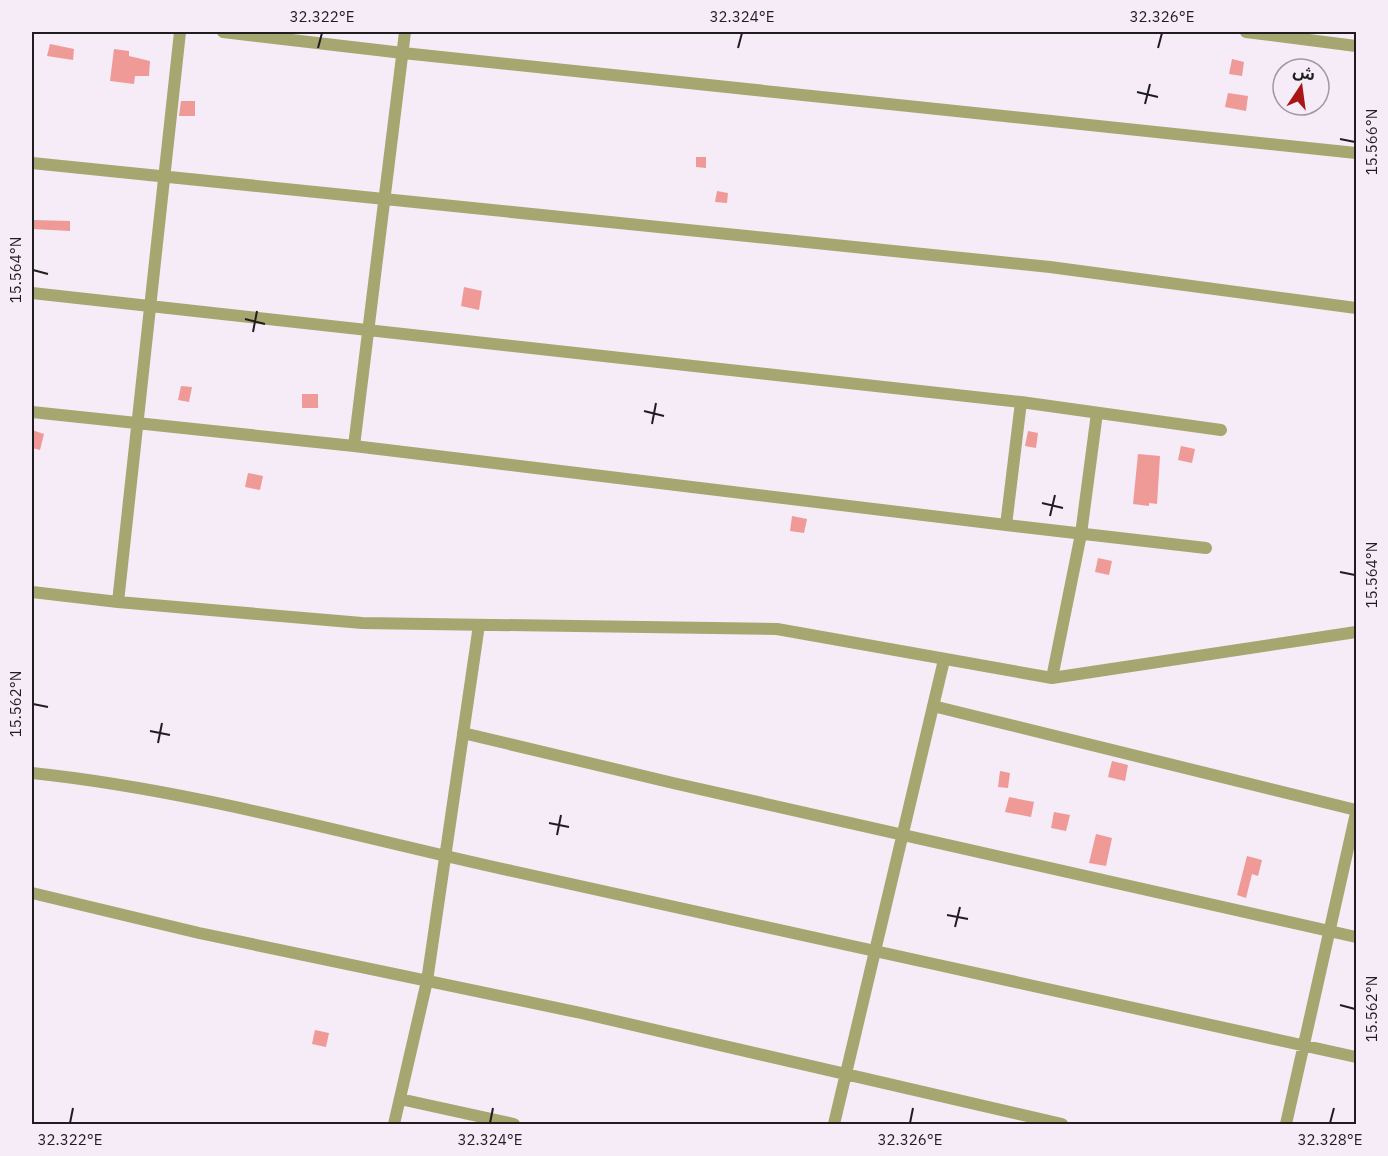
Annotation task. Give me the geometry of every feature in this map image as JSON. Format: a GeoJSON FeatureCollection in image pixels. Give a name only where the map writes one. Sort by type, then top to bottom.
{"type":"FeatureCollection","features":[{"type":"Feature","properties":{"kind":"street"},"geometry":{"type":"LineString","coordinates":[[118,602],[180,32]]}},
{"type":"Feature","properties":{"kind":"street"},"geometry":{"type":"LineString","coordinates":[[223,32],[1356,153]]}},
{"type":"Feature","properties":{"kind":"street"},"geometry":{"type":"LineString","coordinates":[[354,446],[405,32]]}},
{"type":"Feature","properties":{"kind":"street"},"geometry":{"type":"LineString","coordinates":[[1246,32],[1293,34],[1356,46]]}},
{"type":"Feature","properties":{"kind":"street"},"geometry":{"type":"LineString","coordinates":[[32,163],[1050,267],[1356,308]]}},
{"type":"Feature","properties":{"kind":"street"},"geometry":{"type":"LineString","coordinates":[[32,293],[1021,402],[1221,430]]}},
{"type":"Feature","properties":{"kind":"street"},"geometry":{"type":"LineString","coordinates":[[1006,525],[1021,402]]}},
{"type":"Feature","properties":{"kind":"street"},"geometry":{"type":"LineString","coordinates":[[32,412],[354,446],[1206,548]]}},
{"type":"Feature","properties":{"kind":"street"},"geometry":{"type":"LineString","coordinates":[[1052,678],[1081,534],[1097,413]]}},
{"type":"Feature","properties":{"kind":"street"},"geometry":{"type":"LineString","coordinates":[[32,592],[118,602],[362,623],[777,629],[1052,678],[1356,632]]}},
{"type":"Feature","properties":{"kind":"street"},"geometry":{"type":"LineString","coordinates":[[394,1125],[427,981],[479,625]]}},
{"type":"Feature","properties":{"kind":"street"},"geometry":{"type":"LineString","coordinates":[[834,1125],[848,1075],[944,660]]}},
{"type":"Feature","properties":{"kind":"street"},"geometry":{"type":"LineString","coordinates":[[933,706],[1356,812],[1286,1125]]}},
{"type":"Feature","properties":{"kind":"street"},"geometry":{"type":"LineString","coordinates":[[463,733],[1356,938]]}},
{"type":"Feature","properties":{"kind":"street"},"geometry":{"type":"LineString","coordinates":[[32,773],[189,798],[1356,1057]]}},
{"type":"Feature","properties":{"kind":"street"},"geometry":{"type":"LineString","coordinates":[[32,893],[199,933],[581,1013],[1062,1125]]}},
{"type":"Feature","properties":{"kind":"street"},"geometry":{"type":"LineString","coordinates":[[400,1099],[514,1125]]}},
{"type":"Feature","properties":{"kind":"building"},"geometry":{"type":"Polygon","coordinates":[[[50,44],[74,49],[73,60],[47,56],[50,44]]]}},
{"type":"Feature","properties":{"kind":"building"},"geometry":{"type":"Polygon","coordinates":[[[114,49],[129,51],[129,56],[150,61],[149,76],[135,76],[134,84],[110,81],[114,49]]]}},
{"type":"Feature","properties":{"kind":"building"},"geometry":{"type":"Polygon","coordinates":[[[1232,59],[1244,62],[1242,76],[1229,74],[1232,59]]]}},
{"type":"Feature","properties":{"kind":"building"},"geometry":{"type":"Polygon","coordinates":[[[1228,93],[1248,96],[1246,111],[1225,107],[1228,93]]]}},
{"type":"Feature","properties":{"kind":"building"},"geometry":{"type":"Polygon","coordinates":[[[181,101],[195,101],[195,116],[179,116],[181,101]]]}},
{"type":"Feature","properties":{"kind":"building"},"geometry":{"type":"Polygon","coordinates":[[[696,157],[706,157],[706,168],[696,167],[696,157]]]}},
{"type":"Feature","properties":{"kind":"building"},"geometry":{"type":"Polygon","coordinates":[[[717,191],[728,193],[727,203],[715,202],[717,191]]]}},
{"type":"Feature","properties":{"kind":"building"},"geometry":{"type":"Polygon","coordinates":[[[34,220],[70,221],[70,231],[33,229],[34,220]]]}},
{"type":"Feature","properties":{"kind":"building"},"geometry":{"type":"Polygon","coordinates":[[[464,287],[482,291],[479,310],[461,306],[464,287]]]}},
{"type":"Feature","properties":{"kind":"building"},"geometry":{"type":"Polygon","coordinates":[[[181,386],[192,387],[189,402],[178,400],[181,386]]]}},
{"type":"Feature","properties":{"kind":"building"},"geometry":{"type":"Polygon","coordinates":[[[302,394],[318,394],[318,408],[302,408],[302,394]]]}},
{"type":"Feature","properties":{"kind":"building"},"geometry":{"type":"Polygon","coordinates":[[[32,430],[44,434],[40,450],[32,448],[32,430]]]}},
{"type":"Feature","properties":{"kind":"building"},"geometry":{"type":"Polygon","coordinates":[[[1028,431],[1038,433],[1036,448],[1025,446],[1028,431]]]}},
{"type":"Feature","properties":{"kind":"building"},"geometry":{"type":"Polygon","coordinates":[[[1181,446],[1195,449],[1192,463],[1178,460],[1181,446]]]}},
{"type":"Feature","properties":{"kind":"building"},"geometry":{"type":"Polygon","coordinates":[[[1138,454],[1160,456],[1157,504],[1149,503],[1149,506],[1133,504],[1138,454]]]}},
{"type":"Feature","properties":{"kind":"building"},"geometry":{"type":"Polygon","coordinates":[[[248,473],[263,476],[260,490],[245,487],[248,473]]]}},
{"type":"Feature","properties":{"kind":"building"},"geometry":{"type":"Polygon","coordinates":[[[792,516],[807,519],[804,533],[790,531],[792,516]]]}},
{"type":"Feature","properties":{"kind":"building"},"geometry":{"type":"Polygon","coordinates":[[[1098,558],[1112,561],[1109,575],[1095,572],[1098,558]]]}},
{"type":"Feature","properties":{"kind":"building"},"geometry":{"type":"Polygon","coordinates":[[[1112,761],[1128,765],[1125,781],[1108,777],[1112,761]]]}},
{"type":"Feature","properties":{"kind":"building"},"geometry":{"type":"Polygon","coordinates":[[[1000,771],[1010,773],[1008,788],[998,787],[1000,771]]]}},
{"type":"Feature","properties":{"kind":"building"},"geometry":{"type":"Polygon","coordinates":[[[1009,797],[1034,802],[1031,817],[1005,812],[1009,797]]]}},
{"type":"Feature","properties":{"kind":"building"},"geometry":{"type":"Polygon","coordinates":[[[1054,812],[1070,815],[1066,831],[1051,828],[1054,812]]]}},
{"type":"Feature","properties":{"kind":"building"},"geometry":{"type":"Polygon","coordinates":[[[1096,834],[1112,838],[1106,866],[1089,863],[1096,834]]]}},
{"type":"Feature","properties":{"kind":"building"},"geometry":{"type":"Polygon","coordinates":[[[1247,856],[1262,860],[1258,876],[1252,874],[1246,898],[1237,895],[1247,856]]]}},
{"type":"Feature","properties":{"kind":"building"},"geometry":{"type":"Polygon","coordinates":[[[315,1030],[329,1033],[326,1047],[312,1044],[315,1030]]]}}]}
